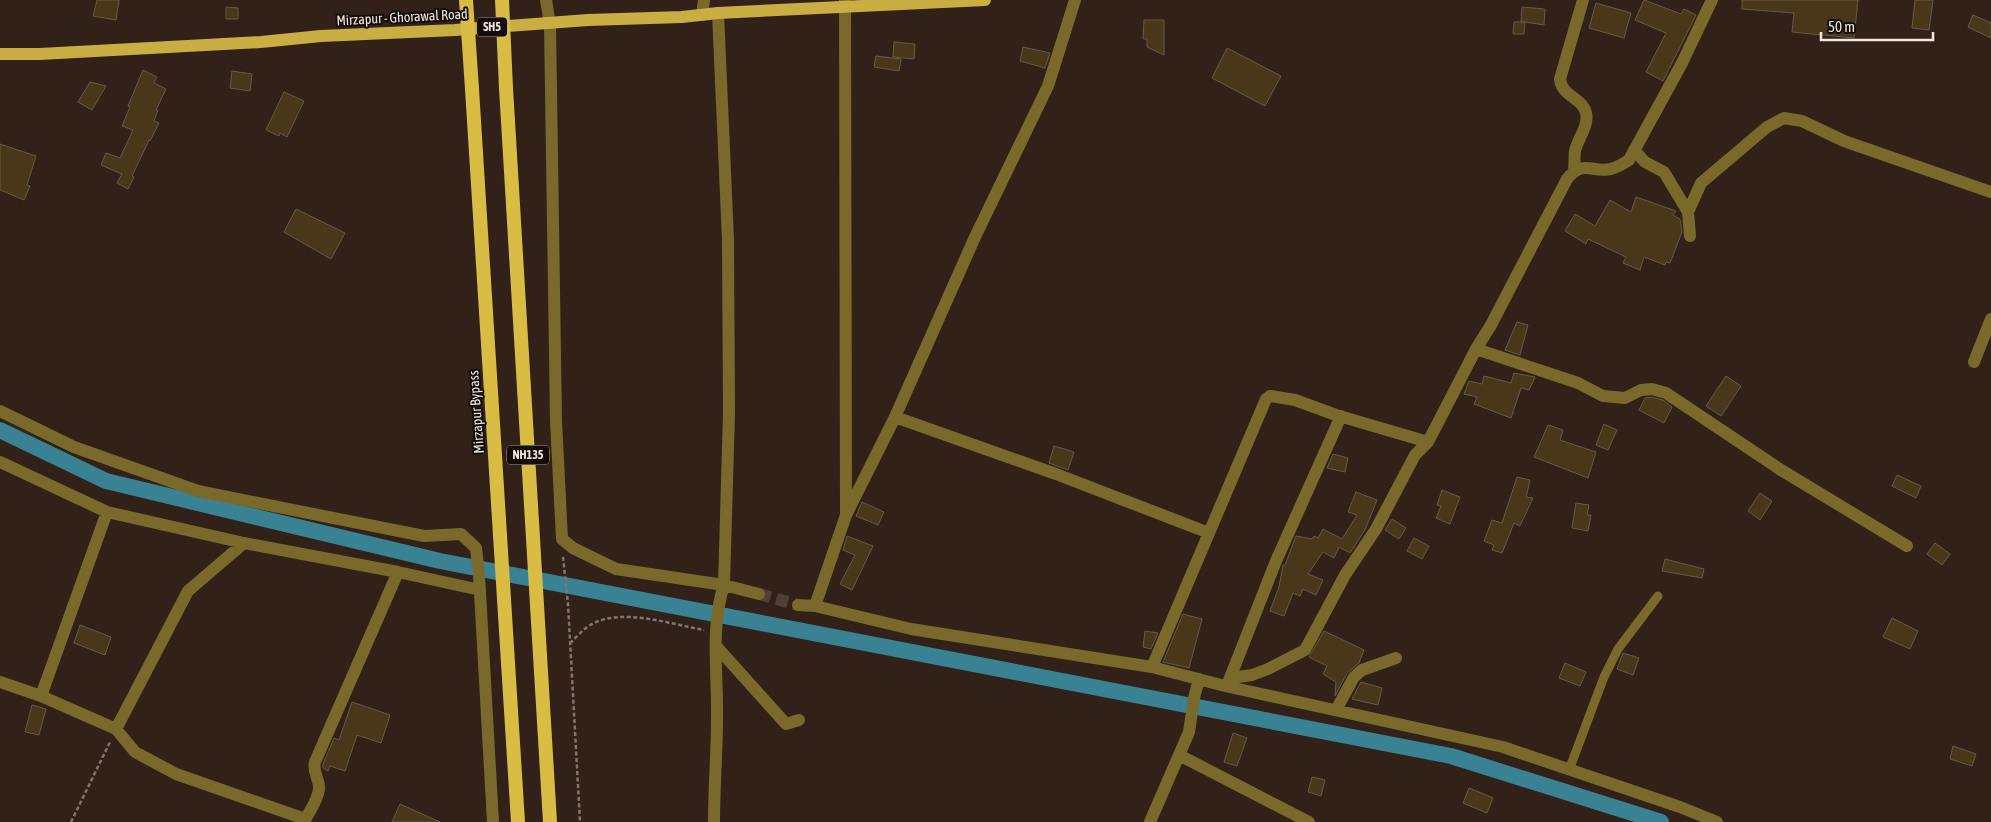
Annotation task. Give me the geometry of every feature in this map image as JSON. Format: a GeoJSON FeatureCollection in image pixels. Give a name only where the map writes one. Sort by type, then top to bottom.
{"type":"FeatureCollection","features":[{"type":"Feature","properties":{"kind":"highway","name":"Mirzapur Bypass"},"geometry":{"type":"LineString","coordinates":[[466,0],[518,822]]}},
{"type":"Feature","properties":{"kind":"highway","name":"NH135"},"geometry":{"type":"LineString","coordinates":[[502,0],[550,822]]}},
{"type":"Feature","properties":{"kind":"main road","name":"Mirzapur - Ghorawal Road"},"geometry":{"type":"LineString","coordinates":[[0,54],[40,54],[241,43],[321,36],[702,15],[845,4],[985,0]]}},
{"type":"Feature","properties":{"kind":"street"},"geometry":{"type":"LineString","coordinates":[[546,0],[550,24],[556,411],[562,539],[574,548],[616,569],[724,585],[759,594]]}},
{"type":"Feature","properties":{"kind":"street"},"geometry":{"type":"LineString","coordinates":[[702,15],[704,0]]}},
{"type":"Feature","properties":{"kind":"street"},"geometry":{"type":"LineString","coordinates":[[815,606],[846,515],[895,417],[975,237],[1048,86],[1075,0]]}},
{"type":"Feature","properties":{"kind":"street"},"geometry":{"type":"LineString","coordinates":[[1574,171],[1575,150],[1587,115],[1585,109],[1566,94],[1561,86],[1560,79],[1583,0]]}},
{"type":"Feature","properties":{"kind":"street"},"geometry":{"type":"LineString","coordinates":[[1228,682],[1268,669],[1305,650],[1345,575],[1376,529],[1415,455],[1428,442],[1567,179],[1574,171],[1582,167],[1610,169],[1629,160],[1682,63],[1712,0]]}},
{"type":"Feature","properties":{"kind":"street"},"geometry":{"type":"LineString","coordinates":[[845,4],[846,515]]}},
{"type":"Feature","properties":{"kind":"street"},"geometry":{"type":"LineString","coordinates":[[714,822],[717,719],[716,634],[719,601],[724,585],[729,413],[728,240],[718,13]]}},
{"type":"Feature","properties":{"kind":"street"},"geometry":{"type":"LineString","coordinates":[[1688,212],[1701,183],[1766,128],[1784,118],[1802,121],[1844,141],[1991,192]]}},
{"type":"Feature","properties":{"kind":"street"},"geometry":{"type":"LineString","coordinates":[[1634,150],[1645,162],[1664,172],[1688,212],[1690,236]]}},
{"type":"Feature","properties":{"kind":"street"},"geometry":{"type":"LineString","coordinates":[[1974,362],[1991,319]]}},
{"type":"Feature","properties":{"kind":"street"},"geometry":{"type":"LineString","coordinates":[[1476,349],[1578,383],[1603,396],[1625,398],[1641,390],[1652,389],[1666,393],[1780,470],[1907,546]]}},
{"type":"Feature","properties":{"kind":"street"},"geometry":{"type":"LineString","coordinates":[[1152,667],[1266,400],[1270,396],[1295,400],[1428,442]]}},
{"type":"Feature","properties":{"kind":"street"},"geometry":{"type":"LineString","coordinates":[[0,411],[74,448],[198,491],[424,536],[461,534],[476,548],[493,822]]}},
{"type":"Feature","properties":{"kind":"street"},"geometry":{"type":"LineString","coordinates":[[1228,682],[1276,561],[1341,416]]}},
{"type":"Feature","properties":{"kind":"street"},"geometry":{"type":"LineString","coordinates":[[895,417],[1056,474],[1209,532]]}},
{"type":"Feature","properties":{"kind":"street"},"geometry":{"type":"LineString","coordinates":[[0,462],[107,512],[244,543],[398,572],[480,590]]}},
{"type":"Feature","properties":{"kind":"street"},"geometry":{"type":"LineString","coordinates":[[41,696],[107,512]]}},
{"type":"Feature","properties":{"kind":"street"},"geometry":{"type":"LineString","coordinates":[[116,729],[188,591],[244,543]]}},
{"type":"Feature","properties":{"kind":"street"},"geometry":{"type":"LineString","coordinates":[[0,682],[41,696],[116,729],[135,752],[176,774],[305,821],[318,794],[319,784],[314,772],[315,762],[398,572]]}},
{"type":"Feature","properties":{"kind":"street"},"geometry":{"type":"LineString","coordinates":[[798,605],[815,606],[911,629],[1152,667],[1200,679],[1228,682],[1336,710],[1503,747],[1680,807],[1717,822]]}},
{"type":"Feature","properties":{"kind":"street"},"geometry":{"type":"LineString","coordinates":[[716,634],[786,724],[800,720]]}},
{"type":"Feature","properties":{"kind":"street"},"geometry":{"type":"LineString","coordinates":[[1336,710],[1354,678],[1362,670],[1396,658]]}},
{"type":"Feature","properties":{"kind":"street"},"geometry":{"type":"LineString","coordinates":[[1150,822],[1189,732],[1194,698],[1200,679]]}},
{"type":"Feature","properties":{"kind":"street"},"geometry":{"type":"LineString","coordinates":[[1178,755],[1309,822]]}},
{"type":"Feature","properties":{"kind":"lane"},"geometry":{"type":"LineString","coordinates":[[1569,770],[1604,677],[1618,649],[1658,596]]}},
{"type":"Feature","properties":{"kind":"path"},"geometry":{"type":"LineString","coordinates":[[564,573],[568,604],[580,822]]}},
{"type":"Feature","properties":{"kind":"path"},"geometry":{"type":"LineString","coordinates":[[570,644],[589,626],[603,620],[618,617],[638,618],[716,634]]}},
{"type":"Feature","properties":{"kind":"path"},"geometry":{"type":"LineString","coordinates":[[71,822],[116,729]]}},
{"type":"Feature","properties":{"kind":"building"},"geometry":{"type":"Polygon","coordinates":[[[97,0],[119,0],[116,20],[93,16],[97,0]]]}},
{"type":"Feature","properties":{"kind":"building"},"geometry":{"type":"Polygon","coordinates":[[[1644,0],[1681,14],[1684,9],[1696,15],[1663,81],[1646,72],[1666,33],[1635,20],[1644,0]]]}},
{"type":"Feature","properties":{"kind":"building"},"geometry":{"type":"Polygon","coordinates":[[[1742,0],[1858,0],[1854,38],[1792,32],[1794,13],[1742,9],[1742,0]]]}},
{"type":"Feature","properties":{"kind":"building"},"geometry":{"type":"Polygon","coordinates":[[[1915,0],[1933,0],[1929,30],[1912,28],[1915,0]]]}},
{"type":"Feature","properties":{"kind":"building"},"geometry":{"type":"Polygon","coordinates":[[[1596,3],[1631,13],[1624,38],[1589,28],[1596,3]]]}},
{"type":"Feature","properties":{"kind":"building"},"geometry":{"type":"Polygon","coordinates":[[[226,7],[238,8],[238,19],[226,19],[226,7]]]}},
{"type":"Feature","properties":{"kind":"building"},"geometry":{"type":"Polygon","coordinates":[[[1522,7],[1545,9],[1544,25],[1525,22],[1524,34],[1513,34],[1514,22],[1521,22],[1522,7]]]}},
{"type":"Feature","properties":{"kind":"building"},"geometry":{"type":"Polygon","coordinates":[[[1973,15],[1991,23],[1991,38],[1968,27],[1973,15]]]}},
{"type":"Feature","properties":{"kind":"building"},"geometry":{"type":"Polygon","coordinates":[[[1144,20],[1164,20],[1164,55],[1147,47],[1147,39],[1143,39],[1144,20]]]}},
{"type":"Feature","properties":{"kind":"building"},"geometry":{"type":"Polygon","coordinates":[[[894,42],[915,44],[914,59],[893,57],[894,42]]]}},
{"type":"Feature","properties":{"kind":"building"},"geometry":{"type":"Polygon","coordinates":[[[1023,47],[1050,53],[1045,68],[1020,61],[1023,47]]]}},
{"type":"Feature","properties":{"kind":"building"},"geometry":{"type":"Polygon","coordinates":[[[1227,48],[1281,76],[1265,106],[1212,78],[1227,48]]]}},
{"type":"Feature","properties":{"kind":"building"},"geometry":{"type":"Polygon","coordinates":[[[876,56],[901,59],[899,71],[874,67],[876,56]]]}},
{"type":"Feature","properties":{"kind":"building"},"geometry":{"type":"Polygon","coordinates":[[[143,70],[157,77],[154,83],[166,89],[156,110],[158,110],[154,121],[159,123],[132,176],[134,177],[128,189],[117,183],[122,174],[101,165],[106,153],[120,158],[133,130],[122,126],[143,70]]]}},
{"type":"Feature","properties":{"kind":"building"},"geometry":{"type":"Polygon","coordinates":[[[232,71],[252,74],[250,91],[230,88],[232,71]]]}},
{"type":"Feature","properties":{"kind":"building"},"geometry":{"type":"Polygon","coordinates":[[[90,82],[106,86],[92,110],[78,102],[90,82]]]}},
{"type":"Feature","properties":{"kind":"building"},"geometry":{"type":"Polygon","coordinates":[[[284,92],[304,101],[287,137],[280,133],[279,136],[266,130],[284,92]]]}},
{"type":"Feature","properties":{"kind":"building"},"geometry":{"type":"Polygon","coordinates":[[[0,144],[36,156],[27,185],[30,186],[24,200],[0,190],[0,144]]]}},
{"type":"Feature","properties":{"kind":"building"},"geometry":{"type":"Polygon","coordinates":[[[1636,197],[1676,211],[1673,215],[1680,219],[1682,232],[1670,263],[1666,262],[1665,265],[1644,257],[1640,270],[1623,263],[1626,257],[1588,239],[1586,244],[1565,231],[1575,214],[1595,226],[1610,200],[1631,212],[1636,197]]]}},
{"type":"Feature","properties":{"kind":"building"},"geometry":{"type":"Polygon","coordinates":[[[296,209],[345,233],[331,259],[284,232],[296,209]]]}},
{"type":"Feature","properties":{"kind":"building"},"geometry":{"type":"Polygon","coordinates":[[[1517,322],[1528,325],[1520,355],[1505,350],[1517,322]]]}},
{"type":"Feature","properties":{"kind":"building"},"geometry":{"type":"Polygon","coordinates":[[[1514,373],[1535,377],[1529,390],[1521,388],[1511,418],[1474,404],[1477,397],[1464,394],[1469,381],[1482,384],[1484,376],[1511,383],[1514,373]]]}},
{"type":"Feature","properties":{"kind":"building"},"geometry":{"type":"Polygon","coordinates":[[[1726,376],[1741,386],[1721,416],[1706,406],[1726,376]]]}},
{"type":"Feature","properties":{"kind":"building"},"geometry":{"type":"Polygon","coordinates":[[[1651,397],[1663,400],[1672,407],[1664,423],[1639,410],[1645,398],[1651,397]]]}},
{"type":"Feature","properties":{"kind":"building"},"geometry":{"type":"Polygon","coordinates":[[[1604,424],[1617,430],[1608,450],[1596,445],[1604,424]]]}},
{"type":"Feature","properties":{"kind":"building"},"geometry":{"type":"Polygon","coordinates":[[[1548,425],[1563,430],[1560,440],[1596,452],[1588,478],[1534,457],[1548,425]]]}},
{"type":"Feature","properties":{"kind":"building"},"geometry":{"type":"Polygon","coordinates":[[[1054,446],[1074,452],[1068,470],[1049,463],[1054,446]]]}},
{"type":"Feature","properties":{"kind":"building"},"geometry":{"type":"Polygon","coordinates":[[[1333,454],[1348,458],[1345,472],[1327,468],[1333,454]]]}},
{"type":"Feature","properties":{"kind":"building"},"geometry":{"type":"Polygon","coordinates":[[[1897,475],[1921,486],[1916,498],[1892,486],[1897,475]]]}},
{"type":"Feature","properties":{"kind":"building"},"geometry":{"type":"Polygon","coordinates":[[[1517,477],[1530,480],[1526,497],[1533,498],[1520,526],[1514,523],[1502,553],[1492,550],[1494,545],[1484,541],[1492,520],[1502,523],[1517,477]]]}},
{"type":"Feature","properties":{"kind":"building"},"geometry":{"type":"Polygon","coordinates":[[[1442,490],[1460,497],[1450,524],[1436,518],[1441,506],[1437,505],[1442,490]]]}},
{"type":"Feature","properties":{"kind":"building"},"geometry":{"type":"Polygon","coordinates":[[[1356,492],[1377,500],[1365,530],[1350,553],[1339,547],[1334,558],[1323,552],[1308,574],[1323,580],[1316,595],[1303,589],[1300,596],[1293,593],[1284,616],[1270,611],[1279,587],[1283,565],[1285,565],[1296,536],[1312,539],[1314,536],[1318,538],[1323,529],[1342,539],[1357,515],[1348,512],[1356,492]]]}},
{"type":"Feature","properties":{"kind":"building"},"geometry":{"type":"Polygon","coordinates":[[[1760,493],[1772,501],[1760,520],[1748,511],[1760,493]]]}},
{"type":"Feature","properties":{"kind":"building"},"geometry":{"type":"Polygon","coordinates":[[[862,502],[884,512],[878,525],[856,516],[862,502]]]}},
{"type":"Feature","properties":{"kind":"building"},"geometry":{"type":"Polygon","coordinates":[[[1576,503],[1589,505],[1587,515],[1591,515],[1588,531],[1572,528],[1576,503]]]}},
{"type":"Feature","properties":{"kind":"building"},"geometry":{"type":"Polygon","coordinates":[[[1392,519],[1406,528],[1399,539],[1385,530],[1392,519]]]}},
{"type":"Feature","properties":{"kind":"building"},"geometry":{"type":"Polygon","coordinates":[[[847,536],[873,546],[852,590],[840,584],[855,555],[843,550],[847,536]]]}},
{"type":"Feature","properties":{"kind":"building"},"geometry":{"type":"Polygon","coordinates":[[[1414,538],[1429,546],[1422,559],[1407,551],[1414,538]]]}},
{"type":"Feature","properties":{"kind":"building"},"geometry":{"type":"Polygon","coordinates":[[[1935,543],[1950,554],[1942,565],[1927,554],[1935,543]]]}},
{"type":"Feature","properties":{"kind":"building"},"geometry":{"type":"Polygon","coordinates":[[[1665,559],[1704,569],[1702,578],[1662,571],[1665,559]]]}},
{"type":"Feature","properties":{"kind":"building"},"geometry":{"type":"Polygon","coordinates":[[[1183,614],[1202,619],[1189,668],[1163,662],[1183,614]]]}},
{"type":"Feature","properties":{"kind":"building"},"geometry":{"type":"Polygon","coordinates":[[[1892,618],[1918,631],[1910,649],[1883,637],[1892,618]]]}},
{"type":"Feature","properties":{"kind":"building"},"geometry":{"type":"Polygon","coordinates":[[[80,625],[111,637],[105,655],[74,643],[80,625]]]}},
{"type":"Feature","properties":{"kind":"building"},"geometry":{"type":"Polygon","coordinates":[[[1145,631],[1158,633],[1151,649],[1143,647],[1145,631]]]}},
{"type":"Feature","properties":{"kind":"building"},"geometry":{"type":"Polygon","coordinates":[[[1324,631],[1364,650],[1359,663],[1347,673],[1335,696],[1336,682],[1323,674],[1327,666],[1309,657],[1324,631]]]}},
{"type":"Feature","properties":{"kind":"building"},"geometry":{"type":"Polygon","coordinates":[[[1623,653],[1639,658],[1633,675],[1617,669],[1623,653]]]}},
{"type":"Feature","properties":{"kind":"building"},"geometry":{"type":"Polygon","coordinates":[[[1565,663],[1586,672],[1580,686],[1559,678],[1565,663]]]}},
{"type":"Feature","properties":{"kind":"building"},"geometry":{"type":"Polygon","coordinates":[[[1361,682],[1382,688],[1378,705],[1352,699],[1361,682]]]}},
{"type":"Feature","properties":{"kind":"building"},"geometry":{"type":"Polygon","coordinates":[[[352,702],[390,715],[381,743],[357,735],[345,771],[330,766],[328,771],[323,768],[323,764],[334,738],[339,740],[352,702]]]}},
{"type":"Feature","properties":{"kind":"building"},"geometry":{"type":"Polygon","coordinates":[[[32,705],[46,709],[39,735],[25,732],[32,705]]]}},
{"type":"Feature","properties":{"kind":"building"},"geometry":{"type":"Polygon","coordinates":[[[1233,733],[1247,738],[1237,766],[1224,762],[1233,733]]]}},
{"type":"Feature","properties":{"kind":"building"},"geometry":{"type":"Polygon","coordinates":[[[1953,746],[1976,754],[1972,766],[1950,759],[1953,746]]]}},
{"type":"Feature","properties":{"kind":"building"},"geometry":{"type":"Polygon","coordinates":[[[1312,777],[1325,780],[1321,796],[1308,792],[1312,777]]]}},
{"type":"Feature","properties":{"kind":"building"},"geometry":{"type":"Polygon","coordinates":[[[1469,788],[1493,798],[1487,813],[1463,803],[1469,788]]]}},
{"type":"Feature","properties":{"kind":"building"},"geometry":{"type":"Polygon","coordinates":[[[400,804],[440,822],[392,822],[400,804]]]}},
{"type":"Feature","properties":{"kind":"waterway"},"geometry":{"type":"LineString","coordinates":[[0,430],[106,481],[440,561],[1451,756],[1661,822]]}},
{"type":"Feature","properties":{"kind":"tunnel"},"geometry":{"type":"LineString","coordinates":[[759,594],[798,605]]}}]}
